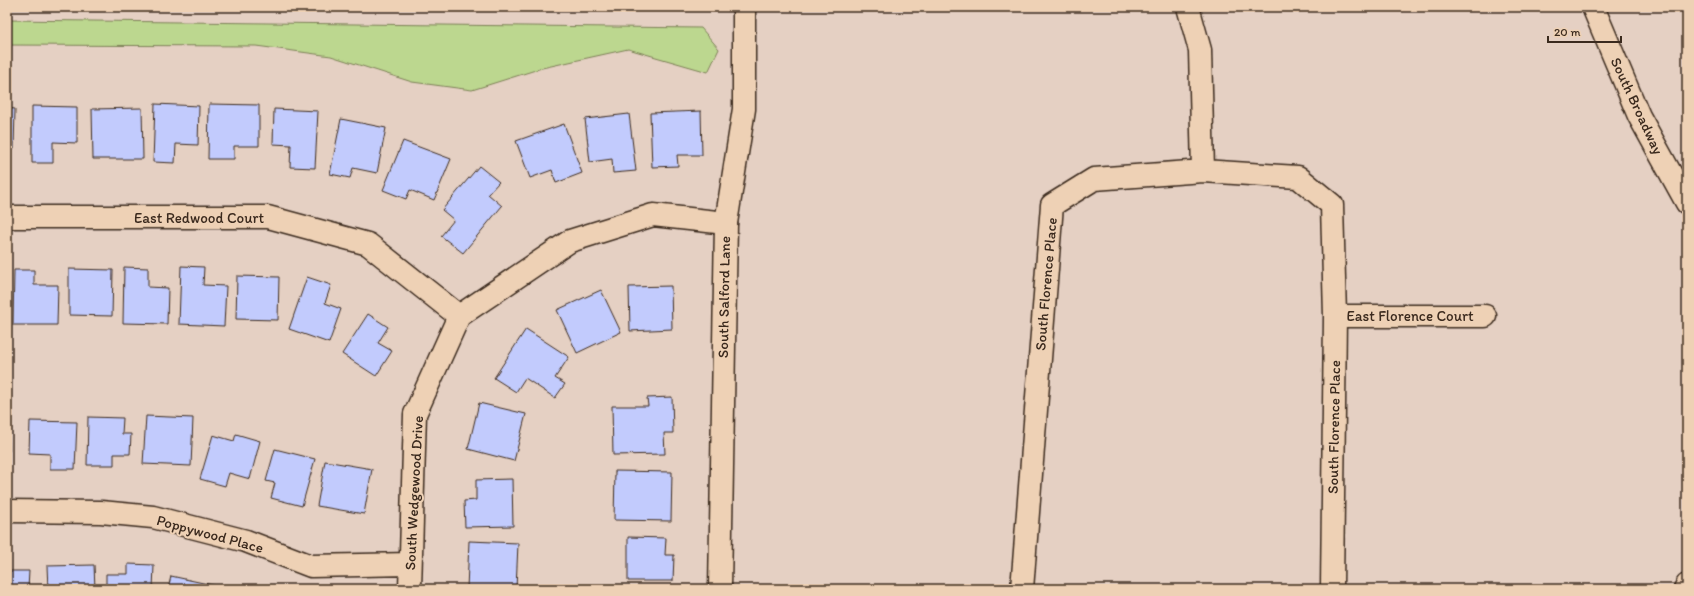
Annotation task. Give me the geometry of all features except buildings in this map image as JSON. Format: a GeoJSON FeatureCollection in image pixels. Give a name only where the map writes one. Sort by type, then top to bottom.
{"type":"FeatureCollection","features":[{"type":"Feature","properties":{"kind":"street","name":"South Salford Lane"},"geometry":{"type":"LineString","coordinates":[[720,589],[726,223],[744,109],[744,7]]}},
{"type":"Feature","properties":{"kind":"street"},"geometry":{"type":"LineString","coordinates":[[1188,7],[1200,50],[1203,171]]}},
{"type":"Feature","properties":{"kind":"street","name":"South Broadway"},"geometry":{"type":"LineString","coordinates":[[1593,7],[1639,116],[1687,203]]}},
{"type":"Feature","properties":{"kind":"street","name":"South Florence Place"},"geometry":{"type":"LineString","coordinates":[[1022,589],[1052,205],[1094,179],[1203,171],[1298,176],[1332,205],[1335,316],[1332,589]]}},
{"type":"Feature","properties":{"kind":"street"},"geometry":{"type":"LineString","coordinates":[[459,316],[570,241],[653,215],[726,223]]}},
{"type":"Feature","properties":{"kind":"street","name":"East Redwood Court"},"geometry":{"type":"LineString","coordinates":[[7,217],[268,217],[368,244],[459,316]]}},
{"type":"Feature","properties":{"kind":"street","name":"South Wedgewood Drive"},"geometry":{"type":"LineString","coordinates":[[410,589],[415,414],[459,316]]}},
{"type":"Feature","properties":{"kind":"street","name":"East Florence Court"},"geometry":{"type":"LineString","coordinates":[[1335,316],[1485,316]]}},
{"type":"Feature","properties":{"kind":"street","name":"Poppywood Place"},"geometry":{"type":"LineString","coordinates":[[7,511],[101,512],[153,518],[246,541],[311,566],[410,564]]}},
{"type":"Feature","properties":{"kind":"street"},"geometry":{"type":"LineString","coordinates":[[1685,589],[1687,585]]}},
{"type":"Feature","properties":{"kind":"green space"},"geometry":{"type":"Polygon","coordinates":[[[7,20],[701,28],[719,49],[708,72],[628,49],[542,68],[472,90],[412,82],[331,56],[256,46],[7,45],[7,20]]]}}]}
